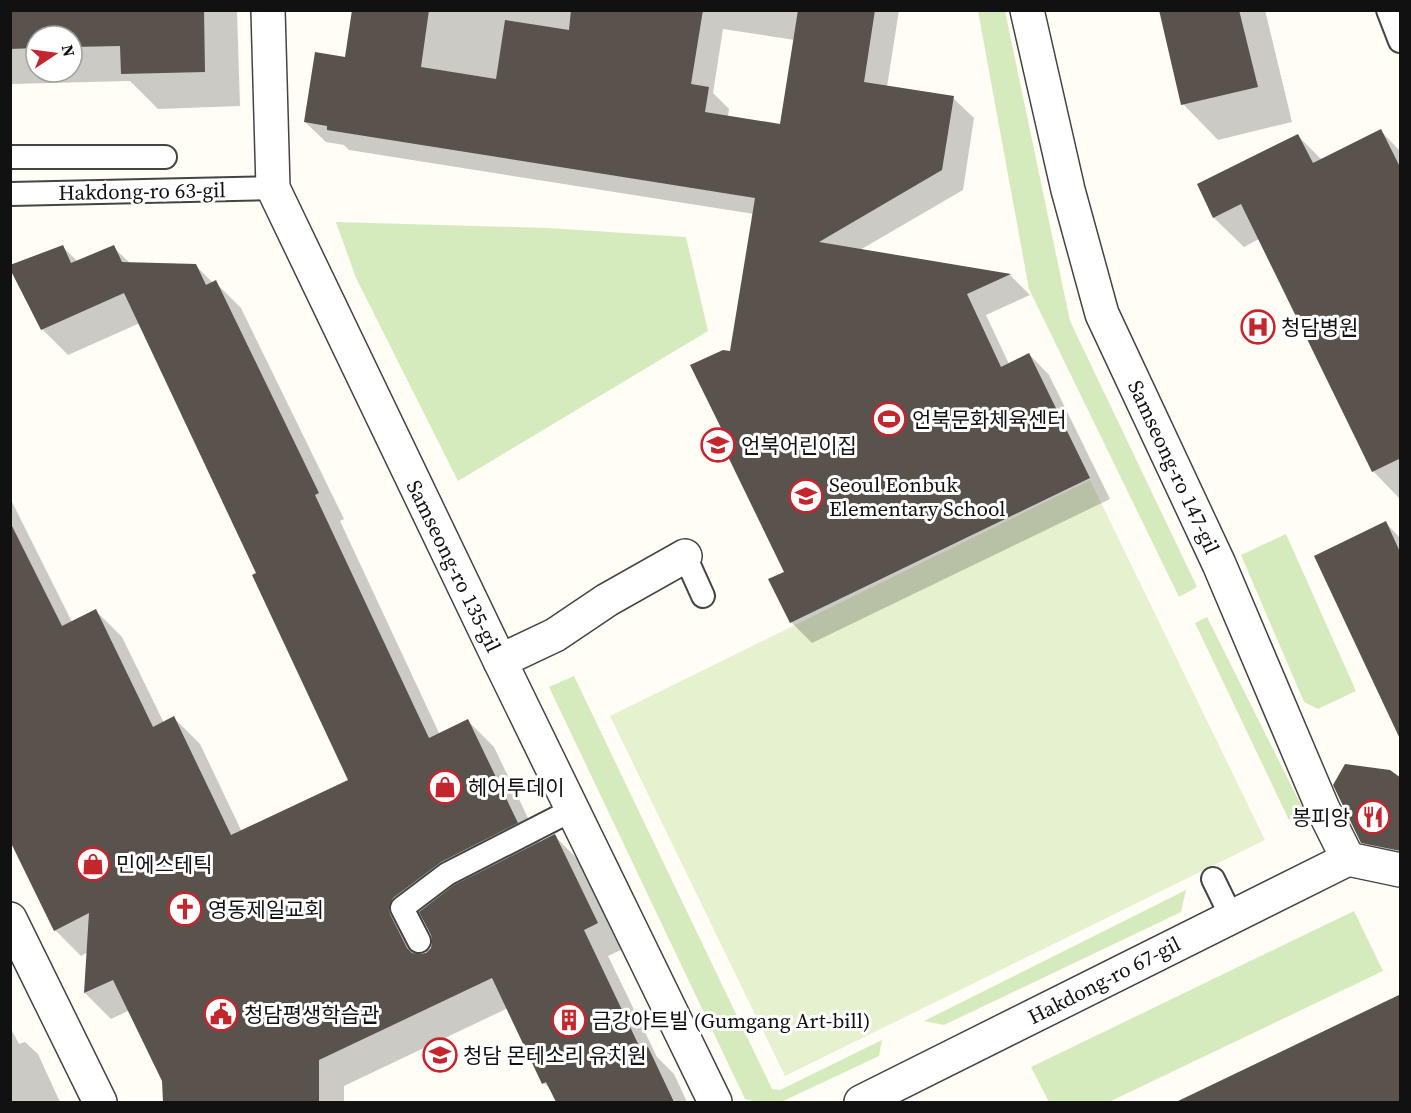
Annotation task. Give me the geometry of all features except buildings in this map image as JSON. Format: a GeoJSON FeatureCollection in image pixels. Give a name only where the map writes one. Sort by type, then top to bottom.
{"type":"FeatureCollection","features":[{"type":"Feature","properties":{"kind":"street","name":"Samseong-ro 135-gil"},"geometry":{"type":"LineString","coordinates":[[268,10],[273,188],[500,661],[716,1102]]}},
{"type":"Feature","properties":{"kind":"street","name":"Samseong-ro 147-gil"},"geometry":{"type":"LineString","coordinates":[[1027,10],[1068,190],[1102,314],[1220,564],[1323,809],[1348,859]]}},
{"type":"Feature","properties":{"kind":"street"},"geometry":{"type":"LineString","coordinates":[[500,661],[555,635],[607,600],[685,556]]}},
{"type":"Feature","properties":{"kind":"street"},"geometry":{"type":"LineString","coordinates":[[1348,859],[1401,870]]}},
{"type":"Feature","properties":{"kind":"street","name":"Hakdong-ro 67-gil"},"geometry":{"type":"LineString","coordinates":[[861,1102],[1348,859]]}},
{"type":"Feature","properties":{"kind":"street"},"geometry":{"type":"LineString","coordinates":[[10,919],[100,1102]]}},
{"type":"Feature","properties":{"kind":"lane"},"geometry":{"type":"LineString","coordinates":[[1388,10],[1401,41]]}},
{"type":"Feature","properties":{"kind":"lane"},"geometry":{"type":"LineString","coordinates":[[10,157],[165,157]]}},
{"type":"Feature","properties":{"kind":"lane","name":"Hakdong-ro 63-gil"},"geometry":{"type":"LineString","coordinates":[[10,194],[273,188]]}},
{"type":"Feature","properties":{"kind":"lane"},"geometry":{"type":"LineString","coordinates":[[685,556],[703,596]]}},
{"type":"Feature","properties":{"kind":"lane"},"geometry":{"type":"LineString","coordinates":[[419,941],[402,908],[447,874],[574,809]]}},
{"type":"Feature","properties":{"kind":"lane"},"geometry":{"type":"LineString","coordinates":[[1214,879],[1231,916]]}},
{"type":"Feature","properties":{"kind":"green space"},"geometry":{"type":"Polygon","coordinates":[[[978,11],[1005,11],[1070,321],[1197,587],[1179,597],[1029,289],[978,11]]]}},
{"type":"Feature","properties":{"kind":"green space"},"geometry":{"type":"Polygon","coordinates":[[[336,222],[548,228],[686,237],[708,331],[458,481],[356,278],[336,222]]]}},
{"type":"Feature","properties":{"kind":"green space"},"geometry":{"type":"Polygon","coordinates":[[[1090,480],[1265,840],[785,1076],[610,716],[1090,480]]]}},
{"type":"Feature","properties":{"kind":"green space"},"geometry":{"type":"Polygon","coordinates":[[[1286,534],[1356,691],[1318,709],[1304,702],[1241,555],[1286,534]]]}},
{"type":"Feature","properties":{"kind":"green space"},"geometry":{"type":"Polygon","coordinates":[[[1207,617],[1302,807],[1299,815],[1289,820],[1195,623],[1207,617]]]}},
{"type":"Feature","properties":{"kind":"green space"},"geometry":{"type":"Polygon","coordinates":[[[574,676],[772,1089],[780,1090],[882,1040],[879,1056],[781,1102],[758,1102],[745,1099],[549,687],[574,676]]]}},
{"type":"Feature","properties":{"kind":"green space"},"geometry":{"type":"Polygon","coordinates":[[[1186,890],[1181,912],[944,1025],[924,1021],[1186,890]]]}},
{"type":"Feature","properties":{"kind":"green space"},"geometry":{"type":"Polygon","coordinates":[[[1354,911],[1383,971],[1109,1102],[1049,1102],[1031,1067],[1354,911]]]}},
{"type":"Feature","properties":{"kind":"place","name":"청담병원"},"geometry":{"type":"Point","coordinates":[1258,327]}},
{"type":"Feature","properties":{"kind":"place","name":"언북문화체육센터"},"geometry":{"type":"Point","coordinates":[889,419]}},
{"type":"Feature","properties":{"kind":"place","name":"언북어린이집"},"geometry":{"type":"Point","coordinates":[718,445]}},
{"type":"Feature","properties":{"kind":"place","name":"Seoul Eonbuk Elementary School"},"geometry":{"type":"Point","coordinates":[806,496]}},
{"type":"Feature","properties":{"kind":"place","name":"헤어투데이"},"geometry":{"type":"Point","coordinates":[445,787]}},
{"type":"Feature","properties":{"kind":"place","name":"봉피앙"},"geometry":{"type":"Point","coordinates":[1373,817]}},
{"type":"Feature","properties":{"kind":"place","name":"민에스테틱"},"geometry":{"type":"Point","coordinates":[93,864]}},
{"type":"Feature","properties":{"kind":"place","name":"영동제일교회"},"geometry":{"type":"Point","coordinates":[185,909]}},
{"type":"Feature","properties":{"kind":"place","name":"청담평생학습관"},"geometry":{"type":"Point","coordinates":[221,1014]}},
{"type":"Feature","properties":{"kind":"place","name":"금강아트빌 (Gumgang Art-bill)"},"geometry":{"type":"Point","coordinates":[569,1020]}},
{"type":"Feature","properties":{"kind":"place","name":"청담 몬테소리 유치원"},"geometry":{"type":"Point","coordinates":[440,1055]}}]}
